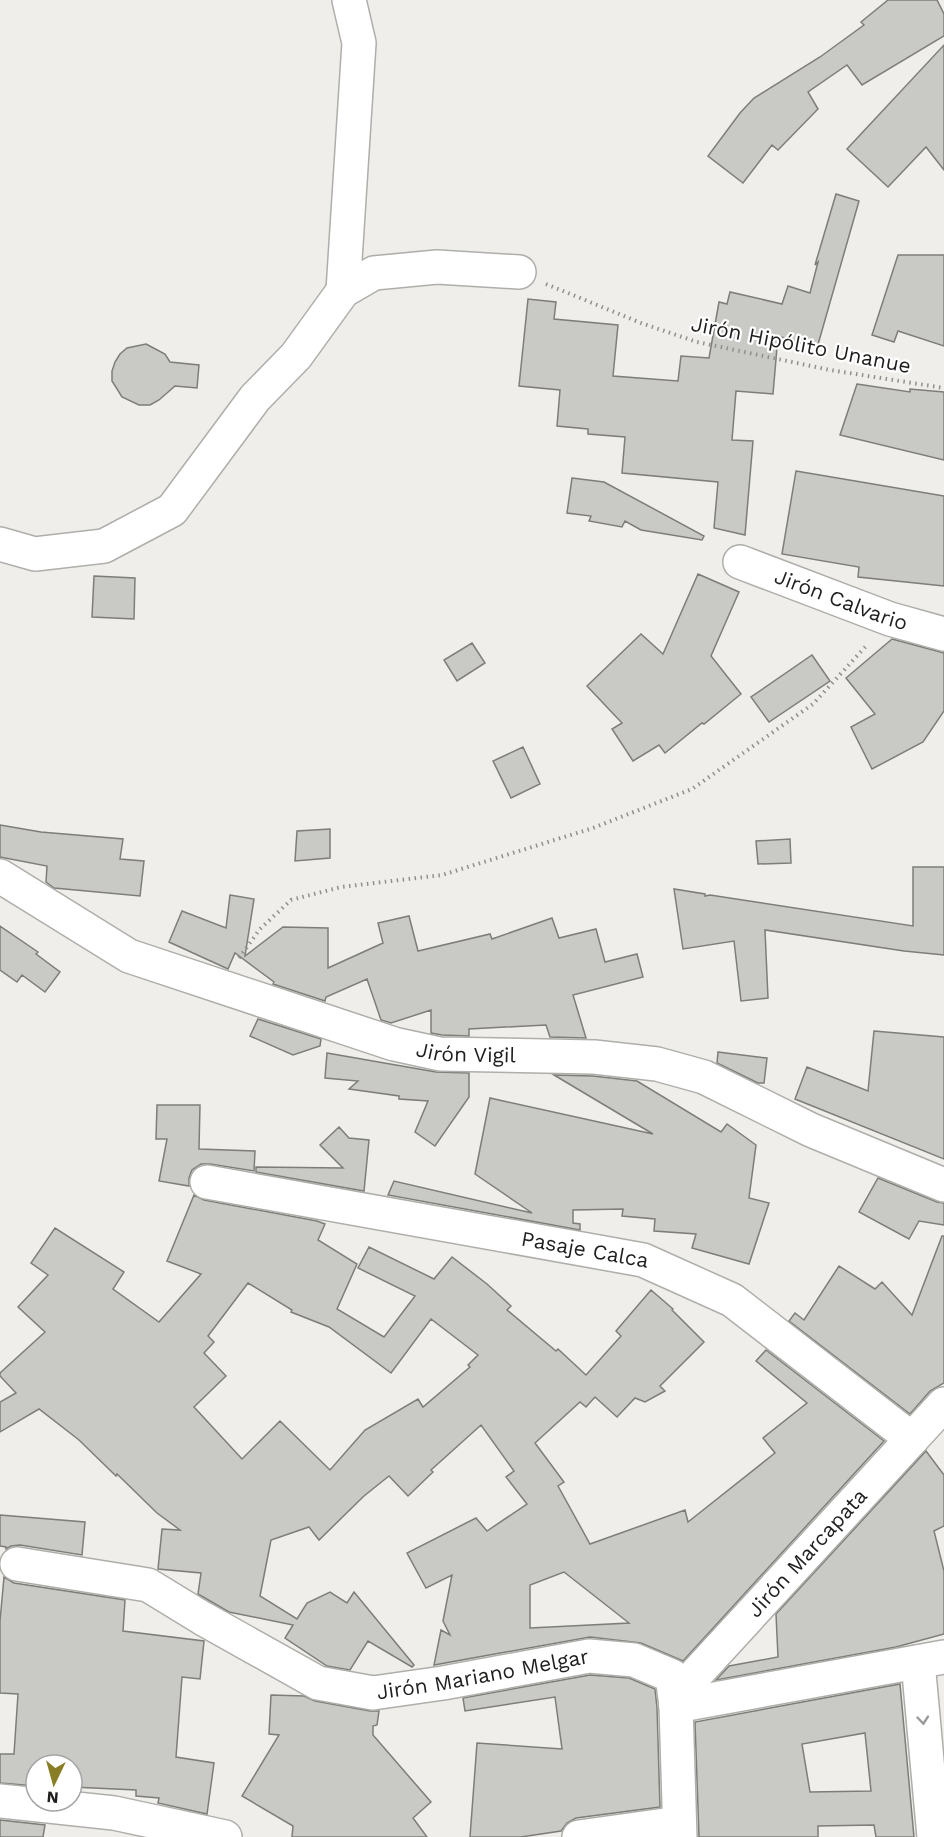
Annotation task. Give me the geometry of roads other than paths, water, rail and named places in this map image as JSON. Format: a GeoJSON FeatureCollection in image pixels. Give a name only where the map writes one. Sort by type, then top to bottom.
{"type":"FeatureCollection","features":[{"type":"Feature","properties":{"kind":"street"},"geometry":{"type":"LineString","coordinates":[[343,291],[359,43],[349,0]]}},
{"type":"Feature","properties":{"kind":"street"},"geometry":{"type":"LineString","coordinates":[[0,544],[35,554],[104,546],[172,510],[255,398],[296,356],[343,291],[374,273],[437,267],[519,272]]}},
{"type":"Feature","properties":{"kind":"street","name":"Jirón Calvario"},"geometry":{"type":"LineString","coordinates":[[740,562],[890,620],[944,634]]}},
{"type":"Feature","properties":{"kind":"street","name":"Jirón Vigil"},"geometry":{"type":"LineString","coordinates":[[0,876],[129,956],[394,1044],[440,1054],[594,1057],[666,1066],[704,1077],[811,1130],[944,1185]]}},
{"type":"Feature","properties":{"kind":"street","name":"Pasaje Calca"},"geometry":{"type":"LineString","coordinates":[[207,1182],[643,1260],[732,1300],[912,1439]]}},
{"type":"Feature","properties":{"kind":"street","name":"Jirón Marcapata"},"geometry":{"type":"LineString","coordinates":[[676,1706],[697,1673],[944,1404]]}},
{"type":"Feature","properties":{"kind":"street","name":"Jirón Mariano Melgar"},"geometry":{"type":"LineString","coordinates":[[17,1564],[148,1585],[318,1683],[373,1693],[443,1683],[590,1656],[634,1660],[672,1676],[676,1706]]}},
{"type":"Feature","properties":{"kind":"street"},"geometry":{"type":"LineString","coordinates":[[579,1837],[679,1830],[676,1706],[931,1660],[934,1837]]}},
{"type":"Feature","properties":{"kind":"street"},"geometry":{"type":"LineString","coordinates":[[0,1801],[114,1813],[225,1837]]}}]}
